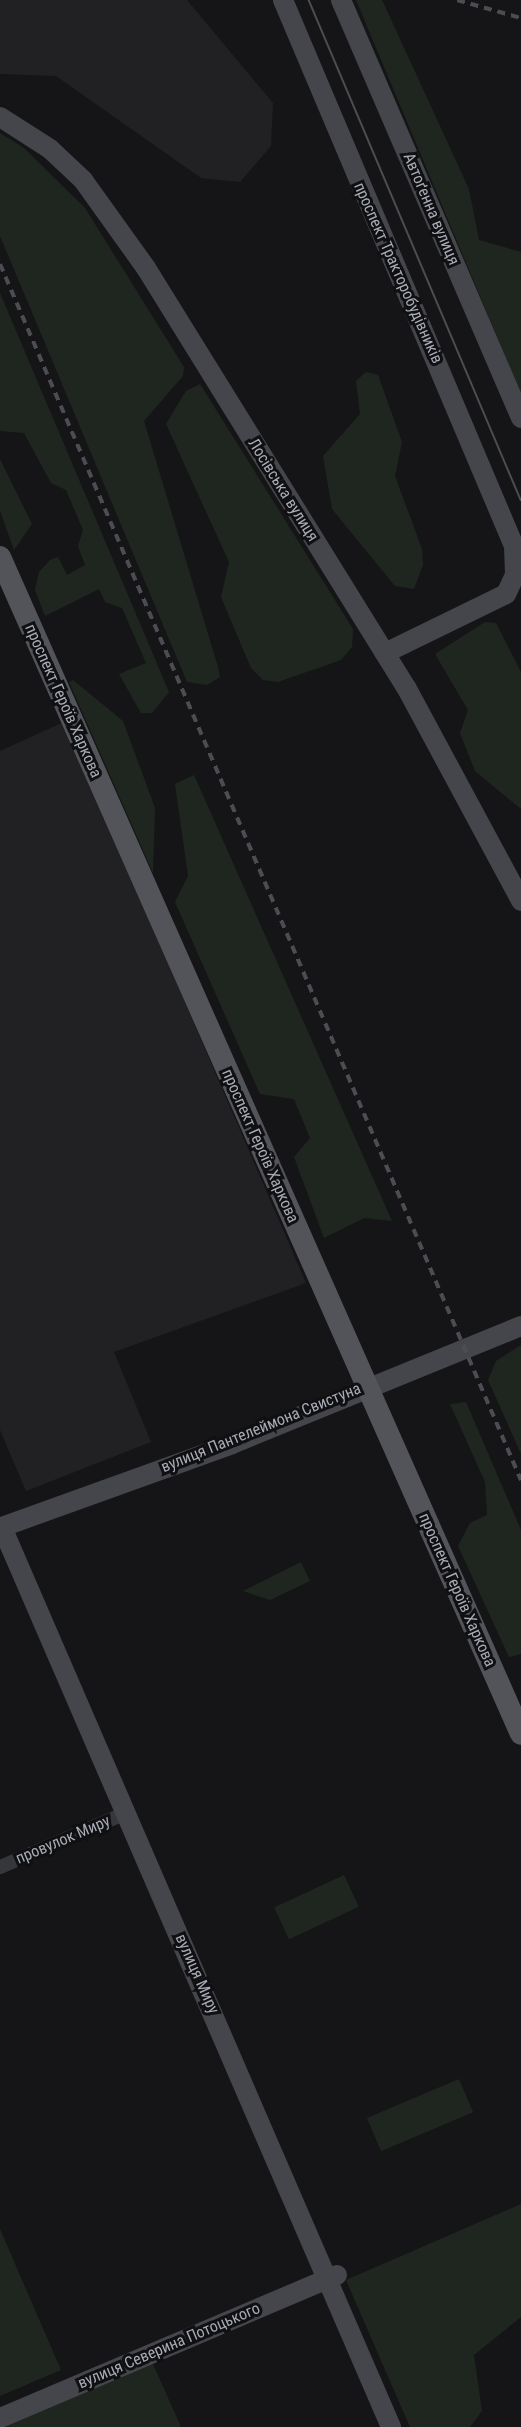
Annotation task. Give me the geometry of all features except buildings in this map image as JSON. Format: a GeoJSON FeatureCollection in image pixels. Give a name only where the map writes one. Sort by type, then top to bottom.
{"type":"FeatureCollection","features":[{"type":"Feature","properties":{"kind":"main road","name":"проспект Героїв Харкова"},"geometry":{"type":"LineString","coordinates":[[0,556],[521,1734]]}},
{"type":"Feature","properties":{"kind":"street","name":"проспект Тракторобудівників"},"geometry":{"type":"LineString","coordinates":[[283,0],[514,546],[513,591]]}},
{"type":"Feature","properties":{"kind":"street","name":"Автоґенна вулиця"},"geometry":{"type":"LineString","coordinates":[[341,0],[521,418]]}},
{"type":"Feature","properties":{"kind":"street","name":"Лосівська вулиця"},"geometry":{"type":"LineString","coordinates":[[8,119],[70,167],[107,212],[386,653],[521,901]]}},
{"type":"Feature","properties":{"kind":"street"},"geometry":{"type":"LineString","coordinates":[[386,653],[513,591]]}},
{"type":"Feature","properties":{"kind":"street","name":"вулиця Пантелеймона Свистуна"},"geometry":{"type":"LineString","coordinates":[[1,1526],[232,1444],[366,1386],[521,1326]]}},
{"type":"Feature","properties":{"kind":"street","name":"вулиця Миру"},"geometry":{"type":"LineString","coordinates":[[1,1526],[333,2277],[391,2427]]}},
{"type":"Feature","properties":{"kind":"street","name":"провулок Миру"},"geometry":{"type":"LineString","coordinates":[[0,1867],[126,1813]]}},
{"type":"Feature","properties":{"kind":"street","name":"вулиця Северина Потоцького"},"geometry":{"type":"LineString","coordinates":[[0,2418],[333,2277]]}},
{"type":"Feature","properties":{"kind":"shaded area"},"geometry":{"type":"Polygon","coordinates":[[[0,0],[187,0],[273,103],[271,146],[240,182],[201,178],[56,76],[0,74],[0,0]]]}},
{"type":"Feature","properties":{"kind":"shaded area"},"geometry":{"type":"Polygon","coordinates":[[[356,0],[382,0],[469,189],[479,240],[521,252],[521,394],[356,0]]]}},
{"type":"Feature","properties":{"kind":"shaded area"},"geometry":{"type":"Polygon","coordinates":[[[0,133],[24,148],[85,208],[184,367],[183,376],[144,421],[218,667],[220,677],[207,685],[187,682],[0,236],[0,133]]]}},
{"type":"Feature","properties":{"kind":"shaded area"},"geometry":{"type":"Polygon","coordinates":[[[0,293],[169,692],[152,713],[141,713],[119,674],[146,663],[122,608],[105,602],[99,589],[45,616],[35,590],[39,572],[50,560],[58,557],[67,575],[85,565],[78,546],[83,530],[66,490],[51,483],[24,433],[0,431],[0,293]]]}},
{"type":"Feature","properties":{"kind":"shaded area"},"geometry":{"type":"Polygon","coordinates":[[[366,372],[378,375],[402,442],[395,476],[422,549],[423,565],[414,589],[395,586],[332,509],[323,456],[360,414],[356,381],[366,372]]]}},
{"type":"Feature","properties":{"kind":"shaded area"},"geometry":{"type":"Polygon","coordinates":[[[200,384],[353,629],[352,647],[341,660],[278,682],[263,680],[251,668],[221,597],[229,562],[166,424],[186,391],[200,384]]]}},
{"type":"Feature","properties":{"kind":"shaded area"},"geometry":{"type":"Polygon","coordinates":[[[0,459],[32,524],[14,550],[0,511],[0,459]]]}},
{"type":"Feature","properties":{"kind":"shaded area"},"geometry":{"type":"Polygon","coordinates":[[[485,622],[496,623],[521,672],[521,809],[475,771],[460,733],[468,710],[435,654],[485,622]]]}},
{"type":"Feature","properties":{"kind":"shaded area"},"geometry":{"type":"Polygon","coordinates":[[[73,680],[123,721],[155,808],[153,873],[69,682],[73,680]]]}},
{"type":"Feature","properties":{"kind":"shaded area"},"geometry":{"type":"Polygon","coordinates":[[[64,722],[306,1283],[114,1352],[151,1442],[26,1491],[0,1430],[0,751],[64,722]]]}},
{"type":"Feature","properties":{"kind":"shaded area"},"geometry":{"type":"Polygon","coordinates":[[[194,775],[392,1221],[364,1218],[324,1238],[294,1157],[310,1138],[294,1099],[260,1094],[175,902],[188,876],[175,784],[194,775]]]}},
{"type":"Feature","properties":{"kind":"shaded area"},"geometry":{"type":"Polygon","coordinates":[[[521,1345],[521,1454],[488,1380],[496,1361],[521,1345]]]}},
{"type":"Feature","properties":{"kind":"shaded area"},"geometry":{"type":"Polygon","coordinates":[[[466,1402],[521,1530],[521,1654],[509,1657],[458,1546],[470,1523],[487,1515],[485,1482],[450,1404],[466,1402]]]}},
{"type":"Feature","properties":{"kind":"shaded area"},"geometry":{"type":"Polygon","coordinates":[[[301,1562],[310,1581],[270,1600],[243,1591],[301,1562]]]}},
{"type":"Feature","properties":{"kind":"shaded area"},"geometry":{"type":"Polygon","coordinates":[[[344,1875],[359,1907],[289,1939],[274,1908],[344,1875]]]}},
{"type":"Feature","properties":{"kind":"shaded area"},"geometry":{"type":"Polygon","coordinates":[[[459,2079],[473,2112],[381,2151],[367,2118],[459,2079]]]}},
{"type":"Feature","properties":{"kind":"shaded area"},"geometry":{"type":"Polygon","coordinates":[[[521,2204],[521,2317],[474,2355],[482,2411],[470,2427],[410,2427],[346,2280],[521,2204]]]}},
{"type":"Feature","properties":{"kind":"shaded area"},"geometry":{"type":"Polygon","coordinates":[[[0,2229],[61,2370],[0,2396],[0,2229]]]}},
{"type":"Feature","properties":{"kind":"shaded area"},"geometry":{"type":"Polygon","coordinates":[[[153,2364],[181,2427],[0,2427],[87,2389],[153,2364]]]}},
{"type":"Feature","properties":{"kind":"tram line"},"geometry":{"type":"LineString","coordinates":[[309,0],[521,500]]}},
{"type":"Feature","properties":{"kind":"railway"},"geometry":{"type":"LineString","coordinates":[[457,0],[521,18]]}},
{"type":"Feature","properties":{"kind":"railway"},"geometry":{"type":"LineString","coordinates":[[0,264],[521,1480]]}}]}
